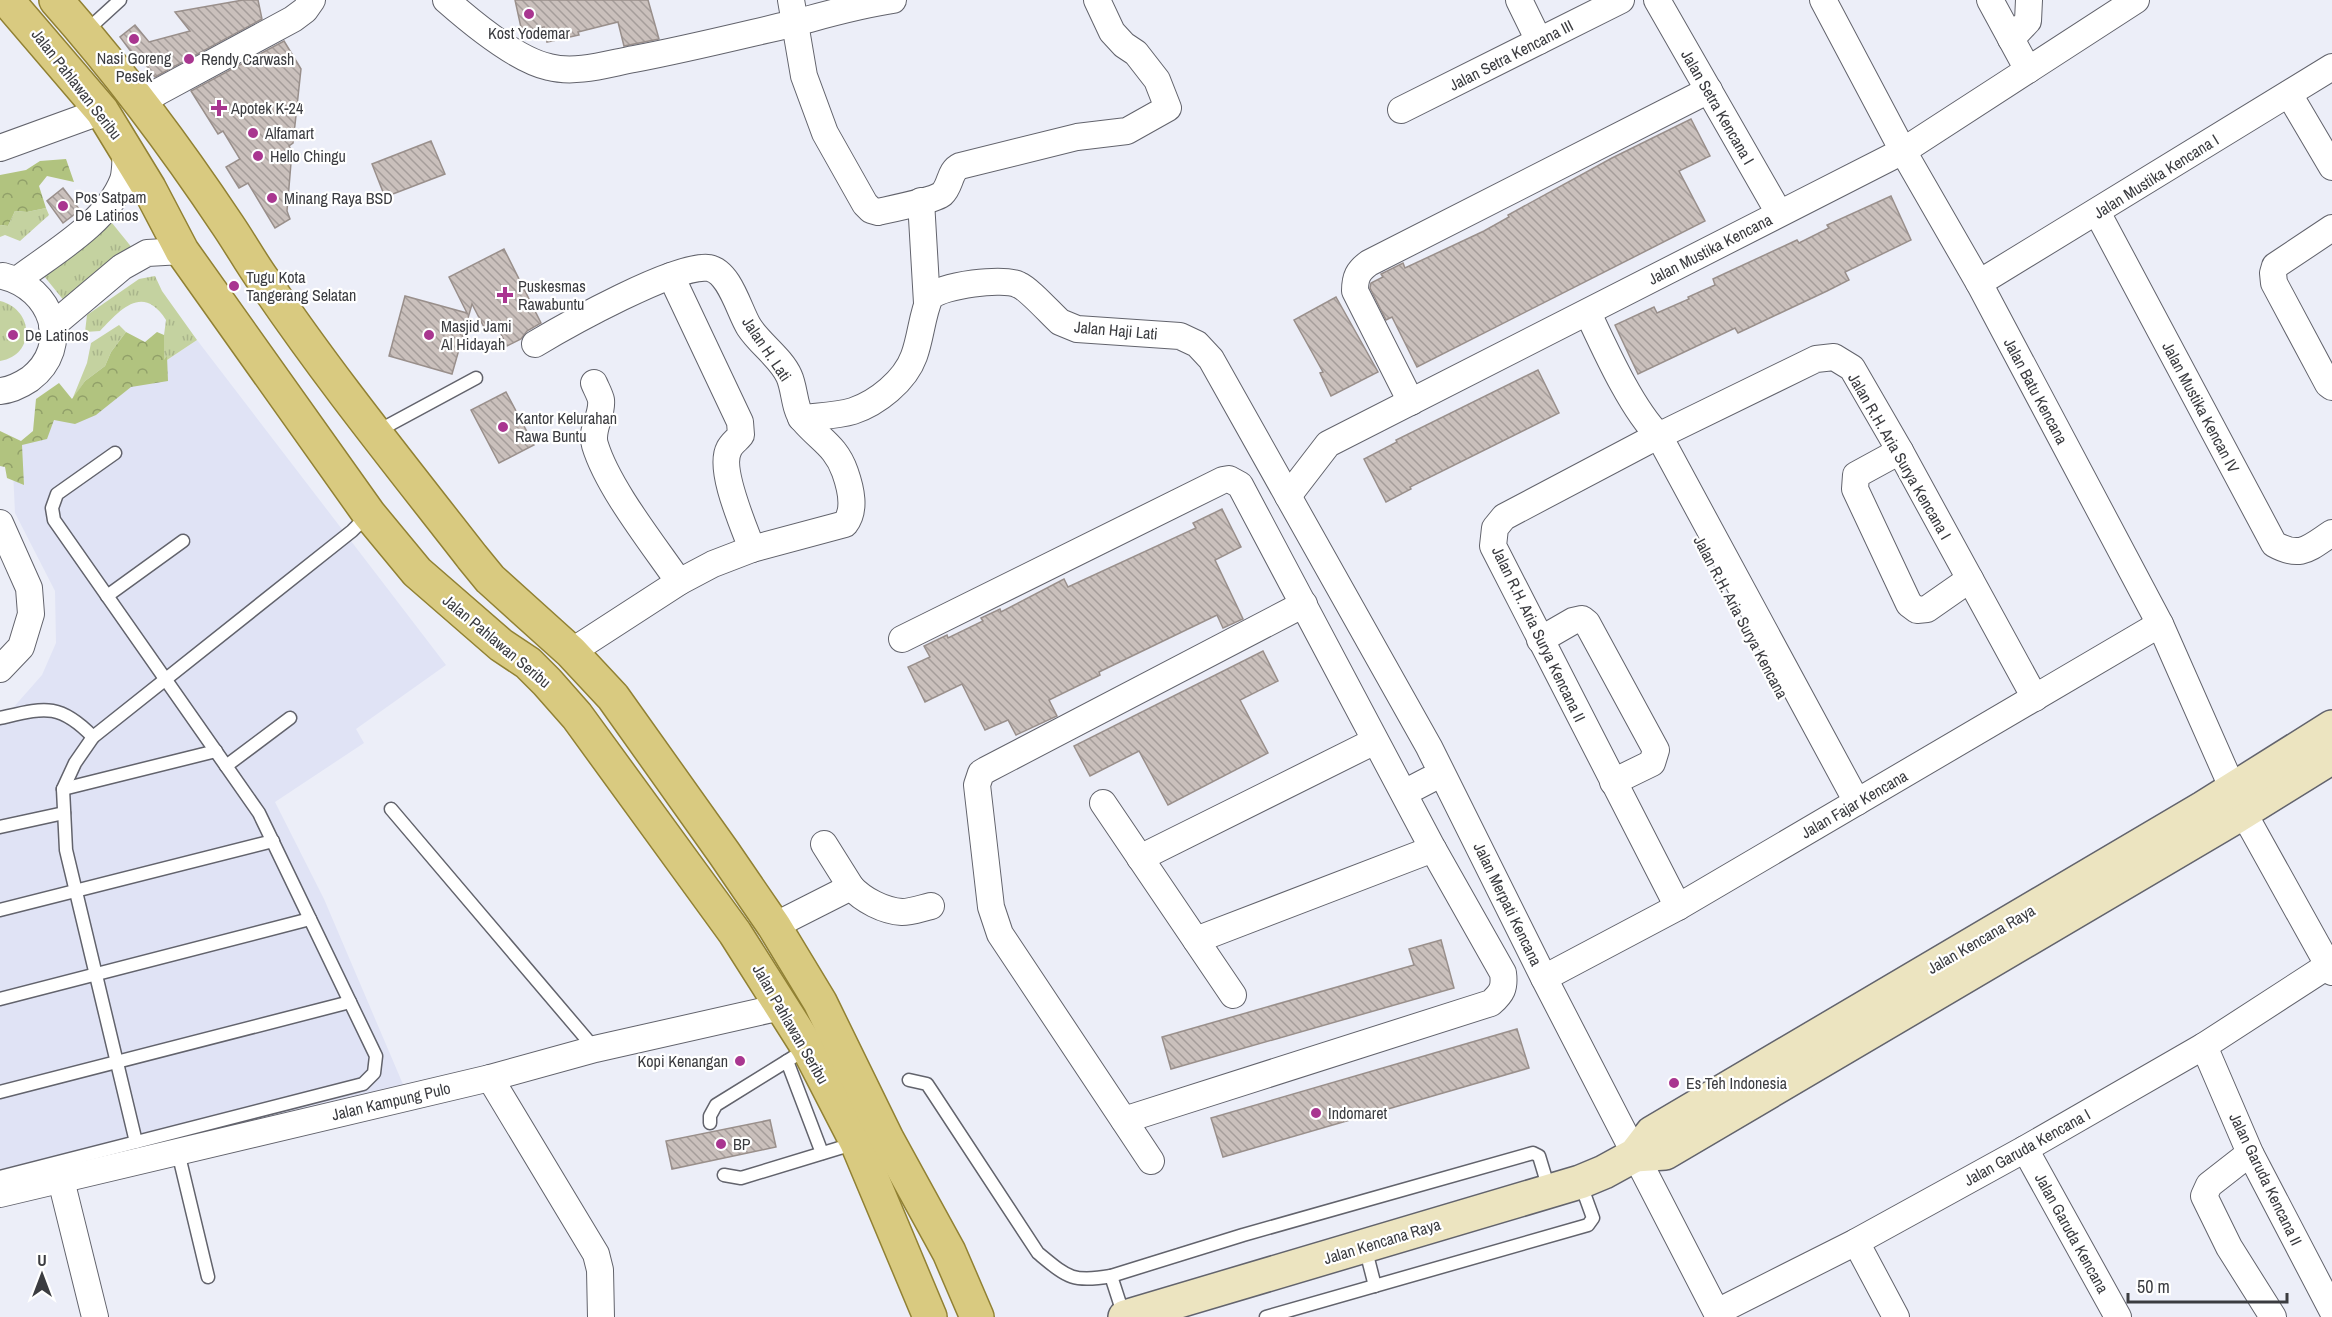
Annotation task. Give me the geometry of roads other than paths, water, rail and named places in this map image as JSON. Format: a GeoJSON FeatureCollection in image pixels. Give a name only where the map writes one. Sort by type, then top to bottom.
{"type":"FeatureCollection","features":[{"type":"Feature","properties":{"kind":"main road","name":"Jalan Pahlawan Seribu"},"geometry":{"type":"LineString","coordinates":[[7,0],[102,111],[126,148],[182,251],[221,309],[369,514],[417,572],[501,645],[528,663],[577,716],[735,933],[781,1006],[798,1054],[857,1143],[930,1317]]}},
{"type":"Feature","properties":{"kind":"main road","name":"Jalan Pahlawan Seribu"},"geometry":{"type":"LineString","coordinates":[[56,0],[85,32],[212,201],[277,300],[375,433],[490,579],[572,652],[612,697],[724,853],[774,926],[820,1002],[887,1139],[949,1252],[977,1317]]}},
{"type":"Feature","properties":{"kind":"main road"},"geometry":{"type":"LineString","coordinates":[[615,767],[626,768],[639,763],[648,748]]}},
{"type":"Feature","properties":{"kind":"street"},"geometry":{"type":"LineString","coordinates":[[140,104],[293,19],[305,10],[312,0]]}},
{"type":"Feature","properties":{"kind":"street"},"geometry":{"type":"LineString","coordinates":[[446,0],[476,26],[524,56],[547,67],[566,69],[587,68],[681,50],[792,12],[893,0]]}},
{"type":"Feature","properties":{"kind":"street"},"geometry":{"type":"LineString","coordinates":[[792,12],[804,76],[825,133],[865,204],[871,210],[878,212],[943,193],[954,171],[960,166],[1077,137],[1128,131],[1168,108],[1157,80],[1136,53],[1124,45],[1112,32],[1097,0]]}},
{"type":"Feature","properties":{"kind":"street"},"geometry":{"type":"LineString","coordinates":[[1520,0],[1539,41]]}},
{"type":"Feature","properties":{"kind":"street","name":"Jalan Setra Kencana III"},"geometry":{"type":"LineString","coordinates":[[1401,110],[1621,0]]}},
{"type":"Feature","properties":{"kind":"street","name":"Jalan Setra Kencana I"},"geometry":{"type":"LineString","coordinates":[[1658,0],[1779,213]]}},
{"type":"Feature","properties":{"kind":"street","name":"Jalan Batu Kencana"},"geometry":{"type":"LineString","coordinates":[[1823,0],[1903,151],[1979,283],[2160,624],[2238,801]]}},
{"type":"Feature","properties":{"kind":"street"},"geometry":{"type":"LineString","coordinates":[[1990,0],[2028,70]]}},
{"type":"Feature","properties":{"kind":"street"},"geometry":{"type":"LineString","coordinates":[[2011,39],[2028,21],[2029,0]]}},
{"type":"Feature","properties":{"kind":"street","name":"Jalan Mustika Kencana"},"geometry":{"type":"LineString","coordinates":[[1288,496],[1328,444],[1903,151],[2136,0]]}},
{"type":"Feature","properties":{"kind":"street","name":"Jalan Mustika Kencana I"},"geometry":{"type":"LineString","coordinates":[[1979,283],[2332,67]]}},
{"type":"Feature","properties":{"kind":"street"},"geometry":{"type":"LineString","coordinates":[[1411,402],[1355,291],[1355,281],[1359,270],[1709,90]]}},
{"type":"Feature","properties":{"kind":"street"},"geometry":{"type":"LineString","coordinates":[[2289,94],[2332,167]]}},
{"type":"Feature","properties":{"kind":"street"},"geometry":{"type":"LineString","coordinates":[[0,148],[102,111]]}},
{"type":"Feature","properties":{"kind":"street"},"geometry":{"type":"LineString","coordinates":[[8,278],[91,224],[109,204],[123,178],[126,148]]}},
{"type":"Feature","properties":{"kind":"street"},"geometry":{"type":"LineString","coordinates":[[801,418],[851,411],[864,406],[892,387],[907,369],[913,358],[927,303],[921,201]]}},
{"type":"Feature","properties":{"kind":"street","name":"Jalan Mustika Kencan IV"},"geometry":{"type":"LineString","coordinates":[[2097,212],[2274,544],[2289,552],[2304,552],[2332,533]]}},
{"type":"Feature","properties":{"kind":"street"},"geometry":{"type":"LineString","coordinates":[[2332,228],[2275,266],[2273,273],[2274,283],[2328,384],[2332,387]]}},
{"type":"Feature","properties":{"kind":"street"},"geometry":{"type":"LineString","coordinates":[[52,326],[122,267],[139,257],[161,250],[182,251]]}},
{"type":"Feature","properties":{"kind":"street","name":"Jalan H. Lati"},"geometry":{"type":"LineString","coordinates":[[535,345],[582,316],[671,276],[681,272],[709,268],[718,272],[734,295],[749,327],[789,375],[801,418]]}},
{"type":"Feature","properties":{"kind":"street"},"geometry":{"type":"LineString","coordinates":[[671,276],[740,422],[741,435],[729,448],[727,455],[727,474],[752,549]]}},
{"type":"Feature","properties":{"kind":"street"},"geometry":{"type":"LineString","coordinates":[[0,391],[22,384],[36,374],[46,360],[52,343],[52,326],[41,298],[30,287],[8,278]]}},
{"type":"Feature","properties":{"kind":"street","name":"Jalan Haji Lati"},"geometry":{"type":"LineString","coordinates":[[927,303],[934,292],[944,289],[1002,281],[1012,282],[1022,286],[1068,327],[1180,336],[1197,344],[1211,359],[1288,496]]}},
{"type":"Feature","properties":{"kind":"street","name":"Jalan R.H. Aria Surya Kencana"},"geometry":{"type":"LineString","coordinates":[[1588,313],[1851,805]]}},
{"type":"Feature","properties":{"kind":"street","name":"Jalan R.H. Aria Surya Kencana I"},"geometry":{"type":"LineString","coordinates":[[1651,434],[1816,359],[1834,357],[1852,368],[2035,698]]}},
{"type":"Feature","properties":{"kind":"street"},"geometry":{"type":"LineString","coordinates":[[594,383],[601,400],[593,433],[594,444],[624,502],[678,582]]}},
{"type":"Feature","properties":{"kind":"street"},"geometry":{"type":"LineString","coordinates":[[572,652],[678,582],[712,564],[752,549],[834,529],[849,519],[852,507],[850,488],[836,452],[801,418]]}},
{"type":"Feature","properties":{"kind":"street","name":"Jalan R.H. Aria Surya Kencana II"},"geometry":{"type":"LineString","coordinates":[[1651,434],[1504,517],[1495,528],[1493,546],[1678,907]]}},
{"type":"Feature","properties":{"kind":"street"},"geometry":{"type":"LineString","coordinates":[[1900,451],[1856,475],[1854,481],[1855,489],[1909,604],[1917,610],[1927,609],[1970,579]]}},
{"type":"Feature","properties":{"kind":"street"},"geometry":{"type":"LineString","coordinates":[[902,639],[1223,480],[1229,479],[1240,485],[1432,849],[1503,973],[1502,994],[1491,1003],[1124,1119]]}},
{"type":"Feature","properties":{"kind":"street","name":"Jalan Merpati Kencana"},"geometry":{"type":"LineString","coordinates":[[1288,496],[1429,747],[1544,978],[1718,1315]]}},
{"type":"Feature","properties":{"kind":"street"},"geometry":{"type":"LineString","coordinates":[[0,524],[29,588],[31,614],[21,647],[0,669]]}},
{"type":"Feature","properties":{"kind":"street"},"geometry":{"type":"LineString","coordinates":[[1151,1161],[1000,934],[991,907],[977,785],[979,778],[986,770],[1304,604]]}},
{"type":"Feature","properties":{"kind":"street"},"geometry":{"type":"LineString","coordinates":[[1540,640],[1573,621],[1582,619],[1587,623],[1656,750],[1652,763],[1613,782]]}},
{"type":"Feature","properties":{"kind":"street","name":"Jalan Fajar Kencana"},"geometry":{"type":"LineString","coordinates":[[1544,978],[1678,907],[2160,624]]}},
{"type":"Feature","properties":{"kind":"street","name":"Jalan Kencana Raya"},"geometry":{"type":"LineString","coordinates":[[2238,801],[2332,727]]}},
{"type":"Feature","properties":{"kind":"street"},"geometry":{"type":"LineString","coordinates":[[1140,858],[1375,741]]}},
{"type":"Feature","properties":{"kind":"street"},"geometry":{"type":"LineString","coordinates":[[1429,747],[1421,760],[1429,780],[1437,794],[1443,799],[1457,803]]}},
{"type":"Feature","properties":{"kind":"street","name":"Jalan Kencana Raya"},"geometry":{"type":"LineString","coordinates":[[1125,1317],[1184,1304],[1364,1246],[1580,1182],[1604,1172],[1635,1155],[1652,1132],[2238,801],[2332,757]]}},
{"type":"Feature","properties":{"kind":"street"},"geometry":{"type":"LineString","coordinates":[[1404,793],[1429,780]]}},
{"type":"Feature","properties":{"kind":"street"},"geometry":{"type":"LineString","coordinates":[[2238,801],[2328,955]]}},
{"type":"Feature","properties":{"kind":"street"},"geometry":{"type":"LineString","coordinates":[[1102,803],[1233,995]]}},
{"type":"Feature","properties":{"kind":"street"},"geometry":{"type":"LineString","coordinates":[[824,844],[851,887],[860,897],[903,912],[931,906]]}},
{"type":"Feature","properties":{"kind":"street"},"geometry":{"type":"LineString","coordinates":[[1196,940],[1432,849]]}},
{"type":"Feature","properties":{"kind":"street"},"geometry":{"type":"LineString","coordinates":[[774,926],[851,887]]}},
{"type":"Feature","properties":{"kind":"street","name":"Jalan Garuda Kencana I"},"geometry":{"type":"LineString","coordinates":[[1718,1315],[2025,1149],[2205,1046],[2328,955]]}},
{"type":"Feature","properties":{"kind":"street","name":"Jalan Kampung Pulo"},"geometry":{"type":"LineString","coordinates":[[0,1194],[490,1078],[595,1049],[781,1006]]}},
{"type":"Feature","properties":{"kind":"street","name":"Jalan Garuda Kencana II"},"geometry":{"type":"LineString","coordinates":[[2205,1046],[2250,1152],[2332,1311]]}},
{"type":"Feature","properties":{"kind":"street"},"geometry":{"type":"LineString","coordinates":[[490,1078],[596,1254],[600,1270],[601,1317]]}},
{"type":"Feature","properties":{"kind":"street","name":"Jalan Garuda Kencana"},"geometry":{"type":"LineString","coordinates":[[2025,1149],[2118,1317]]}},
{"type":"Feature","properties":{"kind":"street"},"geometry":{"type":"LineString","coordinates":[[2250,1152],[2209,1185],[2205,1196],[2229,1247],[2273,1317]]}},
{"type":"Feature","properties":{"kind":"street"},"geometry":{"type":"LineString","coordinates":[[61,1179],[95,1317]]}},
{"type":"Feature","properties":{"kind":"street"},"geometry":{"type":"LineString","coordinates":[[1856,1242],[1896,1317]]}},
{"type":"Feature","properties":{"kind":"street"},"geometry":{"type":"LineString","coordinates":[[2323,1317],[2332,1311]]}},
{"type":"Feature","properties":{"kind":"lane"},"geometry":{"type":"LineString","coordinates":[[85,32],[117,1]]}},
{"type":"Feature","properties":{"kind":"lane"},"geometry":{"type":"LineString","coordinates":[[375,433],[476,378]]}},
{"type":"Feature","properties":{"kind":"lane"},"geometry":{"type":"LineString","coordinates":[[0,1177],[363,1084],[374,1073],[376,1056],[259,813],[54,520],[52,508],[57,494],[115,453]]}},
{"type":"Feature","properties":{"kind":"lane"},"geometry":{"type":"LineString","coordinates":[[136,1142],[66,850],[63,789],[75,763],[93,737],[352,531],[369,514]]}},
{"type":"Feature","properties":{"kind":"lane"},"geometry":{"type":"LineString","coordinates":[[107,596],[183,541]]}},
{"type":"Feature","properties":{"kind":"lane"},"geometry":{"type":"LineString","coordinates":[[0,718],[33,711],[57,710],[76,720],[93,737]]}},
{"type":"Feature","properties":{"kind":"lane"},"geometry":{"type":"LineString","coordinates":[[226,766],[290,718]]}},
{"type":"Feature","properties":{"kind":"lane"},"geometry":{"type":"LineString","coordinates":[[63,789],[216,752]]}},
{"type":"Feature","properties":{"kind":"lane"},"geometry":{"type":"LineString","coordinates":[[391,809],[595,1049]]}},
{"type":"Feature","properties":{"kind":"lane"},"geometry":{"type":"LineString","coordinates":[[0,827],[64,813]]}},
{"type":"Feature","properties":{"kind":"lane"},"geometry":{"type":"LineString","coordinates":[[0,910],[273,841]]}},
{"type":"Feature","properties":{"kind":"lane"},"geometry":{"type":"LineString","coordinates":[[0,999],[310,919]]}},
{"type":"Feature","properties":{"kind":"lane"},"geometry":{"type":"LineString","coordinates":[[0,1092],[350,1002]]}},
{"type":"Feature","properties":{"kind":"lane"},"geometry":{"type":"LineString","coordinates":[[710,1123],[710,1116],[716,1106],[798,1054],[822,1152]]}},
{"type":"Feature","properties":{"kind":"lane"},"geometry":{"type":"LineString","coordinates":[[909,1080],[927,1084],[1038,1253],[1074,1279],[1090,1280],[1111,1276],[1243,1235],[1535,1152],[1539,1156],[1549,1191]]}},
{"type":"Feature","properties":{"kind":"lane"},"geometry":{"type":"LineString","coordinates":[[724,1175],[741,1178],[857,1143]]}},
{"type":"Feature","properties":{"kind":"lane"},"geometry":{"type":"LineString","coordinates":[[178,1152],[208,1277]]}},
{"type":"Feature","properties":{"kind":"lane"},"geometry":{"type":"LineString","coordinates":[[1266,1317],[1588,1226],[1593,1218],[1580,1182]]}},
{"type":"Feature","properties":{"kind":"lane"},"geometry":{"type":"LineString","coordinates":[[1364,1246],[1375,1286]]}},
{"type":"Feature","properties":{"kind":"lane"},"geometry":{"type":"LineString","coordinates":[[1111,1276],[1125,1317]]}},
{"type":"Feature","properties":{"kind":"place","name":"Kost Yodemar"},"geometry":{"type":"Point","coordinates":[529,14]}},
{"type":"Feature","properties":{"kind":"place","name":"Nasi Goreng Pesek"},"geometry":{"type":"Point","coordinates":[134,39]}},
{"type":"Feature","properties":{"kind":"place","name":"Rendy Carwash"},"geometry":{"type":"Point","coordinates":[189,59]}},
{"type":"Feature","properties":{"kind":"place","name":"Apotek K-24"},"geometry":{"type":"Point","coordinates":[219,108]}},
{"type":"Feature","properties":{"kind":"place","name":"Alfamart"},"geometry":{"type":"Point","coordinates":[253,133]}},
{"type":"Feature","properties":{"kind":"place","name":"Hello Chingu"},"geometry":{"type":"Point","coordinates":[258,156]}},
{"type":"Feature","properties":{"kind":"place","name":"Minang Raya BSD"},"geometry":{"type":"Point","coordinates":[272,198]}},
{"type":"Feature","properties":{"kind":"place","name":"Pos Satpam De Latinos"},"geometry":{"type":"Point","coordinates":[63,206]}},
{"type":"Feature","properties":{"kind":"place","name":"Tugu Kota Tangerang Selatan"},"geometry":{"type":"Point","coordinates":[234,286]}},
{"type":"Feature","properties":{"kind":"place","name":"Puskesmas Rawabuntu"},"geometry":{"type":"Point","coordinates":[505,295]}},
{"type":"Feature","properties":{"kind":"place","name":"De Latinos"},"geometry":{"type":"Point","coordinates":[13,335]}},
{"type":"Feature","properties":{"kind":"place","name":"Masjid Jami Al Hidayah"},"geometry":{"type":"Point","coordinates":[429,335]}},
{"type":"Feature","properties":{"kind":"place","name":"Kantor Kelurahan Rawa Buntu"},"geometry":{"type":"Point","coordinates":[503,427]}},
{"type":"Feature","properties":{"kind":"place","name":"Kopi Kenangan"},"geometry":{"type":"Point","coordinates":[740,1061]}},
{"type":"Feature","properties":{"kind":"place","name":"Es Teh Indonesia"},"geometry":{"type":"Point","coordinates":[1674,1083]}},
{"type":"Feature","properties":{"kind":"place","name":"Indomaret"},"geometry":{"type":"Point","coordinates":[1316,1113]}},
{"type":"Feature","properties":{"kind":"place","name":"BP"},"geometry":{"type":"Point","coordinates":[721,1144]}}]}
